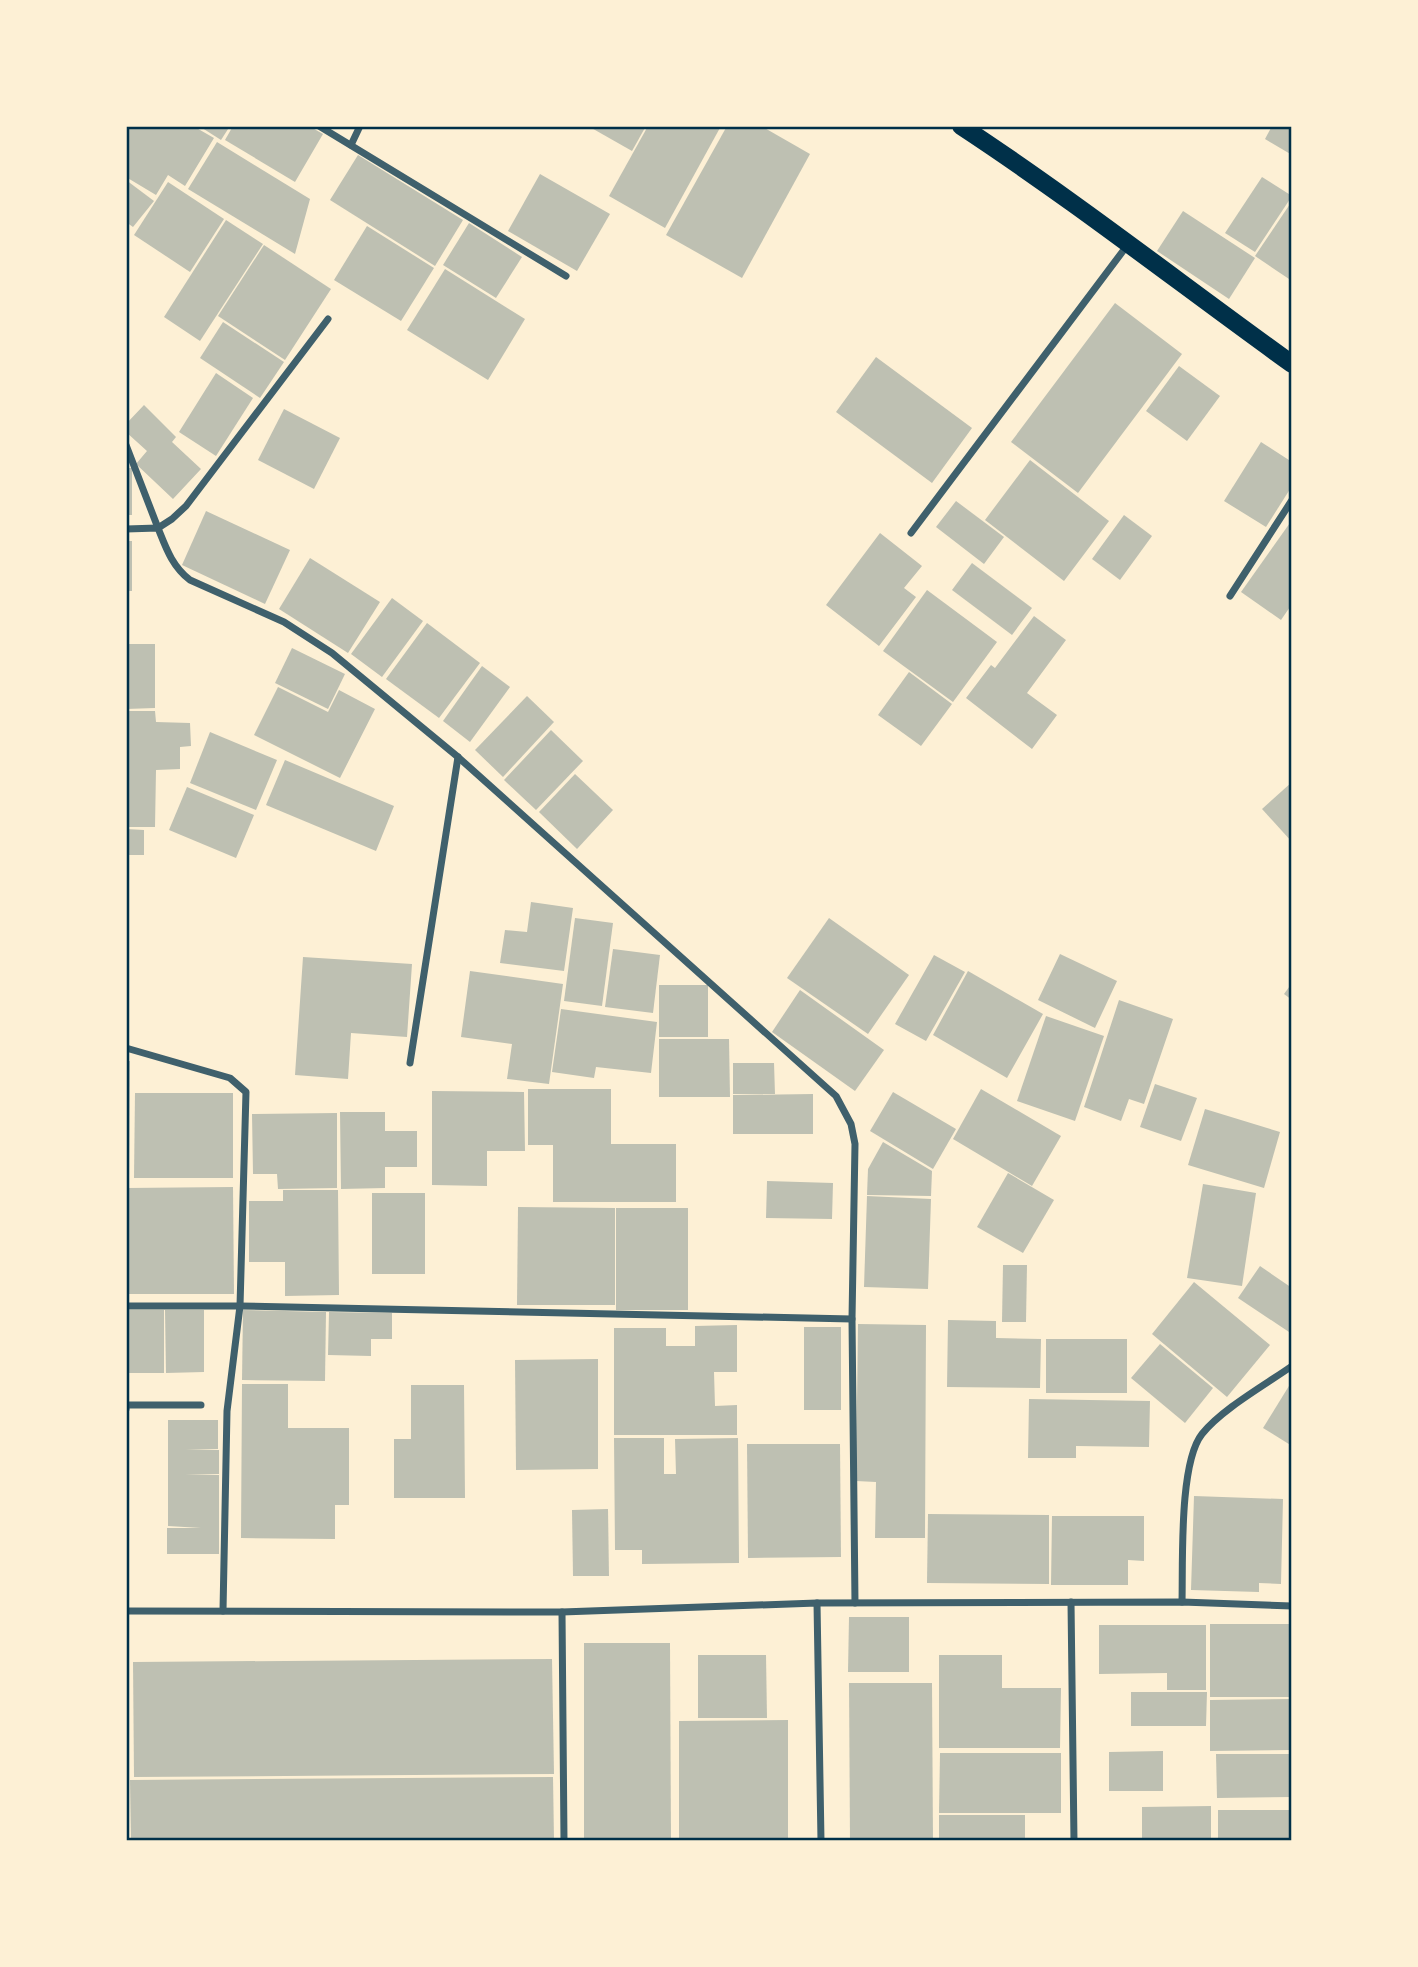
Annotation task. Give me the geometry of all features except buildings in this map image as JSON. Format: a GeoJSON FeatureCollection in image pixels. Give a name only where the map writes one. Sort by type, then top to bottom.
{"type":"FeatureCollection","features":[{"type":"Feature","properties":{"kind":"main road"},"geometry":{"type":"LineString","coordinates":[[961,126],[1129,243],[1292,364]]}},
{"type":"Feature","properties":{"kind":"street"},"geometry":{"type":"LineString","coordinates":[[319,126],[566,276]]}},
{"type":"Feature","properties":{"kind":"street"},"geometry":{"type":"LineString","coordinates":[[351,145],[360,126]]}},
{"type":"Feature","properties":{"kind":"street"},"geometry":{"type":"LineString","coordinates":[[911,533],[1129,243]]}},
{"type":"Feature","properties":{"kind":"street"},"geometry":{"type":"LineString","coordinates":[[126,529],[158,528],[173,519],[186,506],[328,318]]}},
{"type":"Feature","properties":{"kind":"street"},"geometry":{"type":"LineString","coordinates":[[126,445],[171,560],[179,572],[190,580],[284,622],[332,653],[458,757],[836,1096],[851,1124],[855,1144],[852,1319],[855,1603]]}},
{"type":"Feature","properties":{"kind":"street"},"geometry":{"type":"LineString","coordinates":[[1230,596],[1292,500]]}},
{"type":"Feature","properties":{"kind":"street"},"geometry":{"type":"LineString","coordinates":[[410,1063],[458,757]]}},
{"type":"Feature","properties":{"kind":"street"},"geometry":{"type":"LineString","coordinates":[[126,1048],[230,1078],[246,1092],[240,1306],[228,1411],[223,1611]]}},
{"type":"Feature","properties":{"kind":"street"},"geometry":{"type":"LineString","coordinates":[[126,1306],[852,1319]]}},
{"type":"Feature","properties":{"kind":"street"},"geometry":{"type":"LineString","coordinates":[[1182,1602],[1186,1478],[1191,1454],[1202,1434],[1220,1417],[1292,1366]]}},
{"type":"Feature","properties":{"kind":"street"},"geometry":{"type":"LineString","coordinates":[[126,1409],[126,1405],[201,1405]]}},
{"type":"Feature","properties":{"kind":"street"},"geometry":{"type":"LineString","coordinates":[[1071,1602],[1074,1841]]}},
{"type":"Feature","properties":{"kind":"street"},"geometry":{"type":"LineString","coordinates":[[126,1611],[562,1612],[817,1603],[1182,1602],[1292,1606]]}},
{"type":"Feature","properties":{"kind":"street"},"geometry":{"type":"LineString","coordinates":[[817,1603],[821,1841]]}},
{"type":"Feature","properties":{"kind":"street"},"geometry":{"type":"LineString","coordinates":[[562,1612],[564,1841]]}}]}
